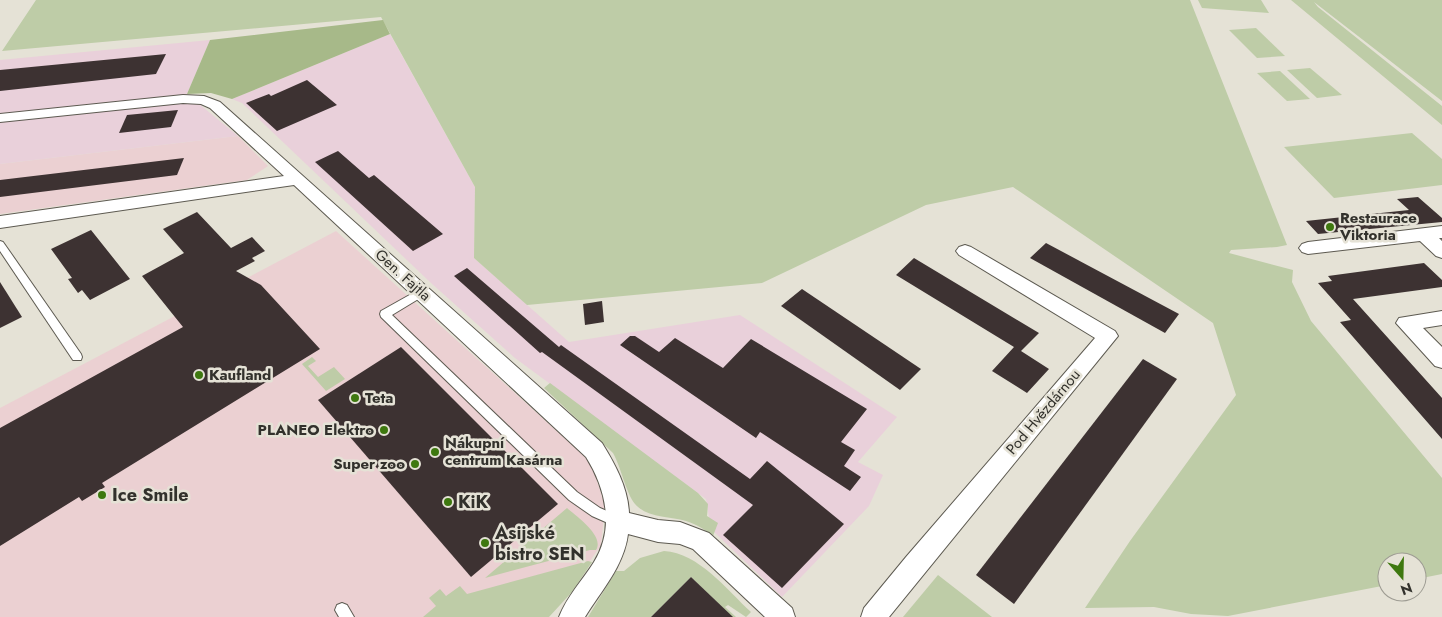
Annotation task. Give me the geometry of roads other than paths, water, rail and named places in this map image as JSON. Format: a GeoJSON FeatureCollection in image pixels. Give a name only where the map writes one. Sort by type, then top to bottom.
{"type":"FeatureCollection","features":[{"type":"Feature","properties":{"kind":"street","name":"Gen. Fajtla"},"geometry":{"type":"LineString","coordinates":[[0,118],[183,99],[204,100],[215,106],[298,179],[594,450],[606,468],[613,485],[618,505],[618,521],[613,551],[570,616]]}},
{"type":"Feature","properties":{"kind":"street"},"geometry":{"type":"LineString","coordinates":[[0,222],[298,179]]}},
{"type":"Feature","properties":{"kind":"street"},"geometry":{"type":"LineString","coordinates":[[1308,248],[1442,232]]}},
{"type":"Feature","properties":{"kind":"street"},"geometry":{"type":"LineString","coordinates":[[1424,234],[1442,252]]}},
{"type":"Feature","properties":{"kind":"street","name":"Pod Hvězdárnou"},"geometry":{"type":"LineString","coordinates":[[873,617],[926,550],[1108,336],[965,251]]}},
{"type":"Feature","properties":{"kind":"street"},"geometry":{"type":"LineString","coordinates":[[1442,318],[1406,323],[1442,360]]}},
{"type":"Feature","properties":{"kind":"street"},"geometry":{"type":"LineString","coordinates":[[618,521],[658,531],[680,533],[701,541],[783,617]]}},
{"type":"Feature","properties":{"kind":"lane"},"geometry":{"type":"LineString","coordinates":[[0,244],[77,357]]}},
{"type":"Feature","properties":{"kind":"lane"},"geometry":{"type":"LineString","coordinates":[[422,292],[385,314],[573,496],[596,512],[618,521]]}},
{"type":"Feature","properties":{"kind":"place","name":"Restaurace Viktoria"},"geometry":{"type":"Point","coordinates":[1330,227]}},
{"type":"Feature","properties":{"kind":"place","name":"Kaufland"},"geometry":{"type":"Point","coordinates":[199,375]}},
{"type":"Feature","properties":{"kind":"place","name":"Teta"},"geometry":{"type":"Point","coordinates":[355,398]}},
{"type":"Feature","properties":{"kind":"place","name":"PLANEO Elektro"},"geometry":{"type":"Point","coordinates":[384,430]}},
{"type":"Feature","properties":{"kind":"place","name":"Nákupní centrum Kasárna"},"geometry":{"type":"Point","coordinates":[435,452]}},
{"type":"Feature","properties":{"kind":"place","name":"Super zoo"},"geometry":{"type":"Point","coordinates":[415,464]}},
{"type":"Feature","properties":{"kind":"place","name":"Ice Smile"},"geometry":{"type":"Point","coordinates":[102,495]}},
{"type":"Feature","properties":{"kind":"place","name":"KiK"},"geometry":{"type":"Point","coordinates":[448,502]}},
{"type":"Feature","properties":{"kind":"place","name":"Asijské bistro SEN"},"geometry":{"type":"Point","coordinates":[485,543]}}]}
